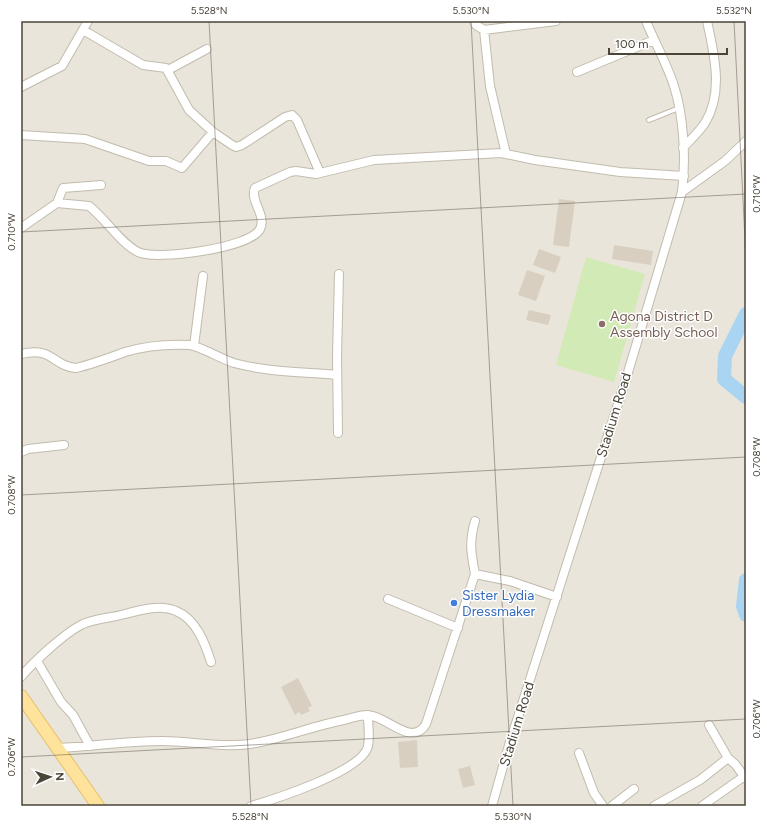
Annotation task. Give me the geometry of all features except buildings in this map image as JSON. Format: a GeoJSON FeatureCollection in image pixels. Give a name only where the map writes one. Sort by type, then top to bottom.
{"type":"FeatureCollection","features":[{"type":"Feature","properties":{"kind":"main road"},"geometry":{"type":"LineString","coordinates":[[21,696],[59,748],[98,806]]}},
{"type":"Feature","properties":{"kind":"street"},"geometry":{"type":"LineString","coordinates":[[21,87],[62,66],[88,21]]}},
{"type":"Feature","properties":{"kind":"street"},"geometry":{"type":"LineString","coordinates":[[474,21],[476,26],[484,30],[556,21]]}},
{"type":"Feature","properties":{"kind":"street","name":"Stadium Road"},"geometry":{"type":"LineString","coordinates":[[492,806],[509,745],[626,379],[682,192],[684,176],[683,148],[679,108],[674,85],[646,21]]}},
{"type":"Feature","properties":{"kind":"street"},"geometry":{"type":"LineString","coordinates":[[683,148],[705,123],[715,97],[715,63],[707,21]]}},
{"type":"Feature","properties":{"kind":"street"},"geometry":{"type":"LineString","coordinates":[[83,30],[143,65],[164,67],[168,70],[186,106],[213,132],[232,145],[240,146],[285,117],[292,116],[297,120],[320,173]]}},
{"type":"Feature","properties":{"kind":"street"},"geometry":{"type":"LineString","coordinates":[[484,30],[490,86],[506,154]]}},
{"type":"Feature","properties":{"kind":"street"},"geometry":{"type":"LineString","coordinates":[[577,72],[654,40]]}},
{"type":"Feature","properties":{"kind":"street"},"geometry":{"type":"LineString","coordinates":[[168,70],[207,49]]}},
{"type":"Feature","properties":{"kind":"street"},"geometry":{"type":"LineString","coordinates":[[21,135],[84,139],[150,161],[166,161],[182,168],[213,132]]}},
{"type":"Feature","properties":{"kind":"street"},"geometry":{"type":"LineString","coordinates":[[682,192],[725,161],[746,141]]}},
{"type":"Feature","properties":{"kind":"street"},"geometry":{"type":"LineString","coordinates":[[57,203],[89,206],[134,250],[147,255],[203,251],[227,246],[249,239],[260,230],[262,218],[254,195],[256,188],[290,172],[320,173],[374,160],[506,154],[535,160],[620,172],[684,176]]}},
{"type":"Feature","properties":{"kind":"street"},"geometry":{"type":"LineString","coordinates":[[21,228],[57,203],[63,188],[101,185]]}},
{"type":"Feature","properties":{"kind":"street"},"geometry":{"type":"LineString","coordinates":[[338,433],[339,274]]}},
{"type":"Feature","properties":{"kind":"street"},"geometry":{"type":"LineString","coordinates":[[194,346],[203,276]]}},
{"type":"Feature","properties":{"kind":"street"},"geometry":{"type":"LineString","coordinates":[[21,354],[36,352],[47,354],[68,367],[76,368],[127,352],[159,346],[194,346],[213,355],[254,367],[338,375]]}},
{"type":"Feature","properties":{"kind":"street"},"geometry":{"type":"LineString","coordinates":[[21,452],[28,449],[64,445]]}},
{"type":"Feature","properties":{"kind":"street"},"geometry":{"type":"LineString","coordinates":[[59,748],[164,741],[226,746],[249,744],[266,741],[328,723],[368,715],[409,733],[418,733],[423,730],[426,724],[475,574],[470,551],[470,537],[476,521]]}},
{"type":"Feature","properties":{"kind":"street"},"geometry":{"type":"LineString","coordinates":[[475,574],[510,581],[557,597]]}},
{"type":"Feature","properties":{"kind":"street"},"geometry":{"type":"LineString","coordinates":[[388,599],[458,628]]}},
{"type":"Feature","properties":{"kind":"street"},"geometry":{"type":"LineString","coordinates":[[21,678],[37,661],[82,625],[94,620],[155,608],[176,611],[192,622],[205,642],[211,662]]}},
{"type":"Feature","properties":{"kind":"street"},"geometry":{"type":"LineString","coordinates":[[37,661],[61,702],[73,715],[90,746]]}},
{"type":"Feature","properties":{"kind":"street"},"geometry":{"type":"LineString","coordinates":[[251,806],[281,798],[318,782],[356,762],[363,755],[368,746],[368,715]]}},
{"type":"Feature","properties":{"kind":"street"},"geometry":{"type":"LineString","coordinates":[[702,806],[745,777],[736,764],[728,758],[710,725]]}},
{"type":"Feature","properties":{"kind":"street"},"geometry":{"type":"LineString","coordinates":[[579,753],[594,793],[604,806]]}},
{"type":"Feature","properties":{"kind":"street"},"geometry":{"type":"LineString","coordinates":[[654,806],[700,780],[728,758]]}},
{"type":"Feature","properties":{"kind":"street"},"geometry":{"type":"LineString","coordinates":[[612,806],[634,789]]}},
{"type":"Feature","properties":{"kind":"street"},"geometry":{"type":"LineString","coordinates":[[670,797],[670,806]]}},
{"type":"Feature","properties":{"kind":"lane"},"geometry":{"type":"LineString","coordinates":[[649,120],[679,108]]}},
{"type":"Feature","properties":{"kind":"shaded area"},"geometry":{"type":"Polygon","coordinates":[[[21,21],[746,21],[746,806],[21,806],[21,21]]]}},
{"type":"Feature","properties":{"kind":"green space"},"geometry":{"type":"Polygon","coordinates":[[[586,257],[645,274],[614,382],[556,365],[586,257]]]}},
{"type":"Feature","properties":{"kind":"waterway"},"geometry":{"type":"LineString","coordinates":[[746,314],[725,356],[724,379],[746,397]]}},
{"type":"Feature","properties":{"kind":"waterway"},"geometry":{"type":"LineString","coordinates":[[746,580],[743,606],[746,615]]}},
{"type":"Feature","properties":{"kind":"place","name":"Agona District D Assembly School"},"geometry":{"type":"Point","coordinates":[602,324]}},
{"type":"Feature","properties":{"kind":"place","name":"Sister Lydia Dressmaker"},"geometry":{"type":"Point","coordinates":[454,603]}}]}
